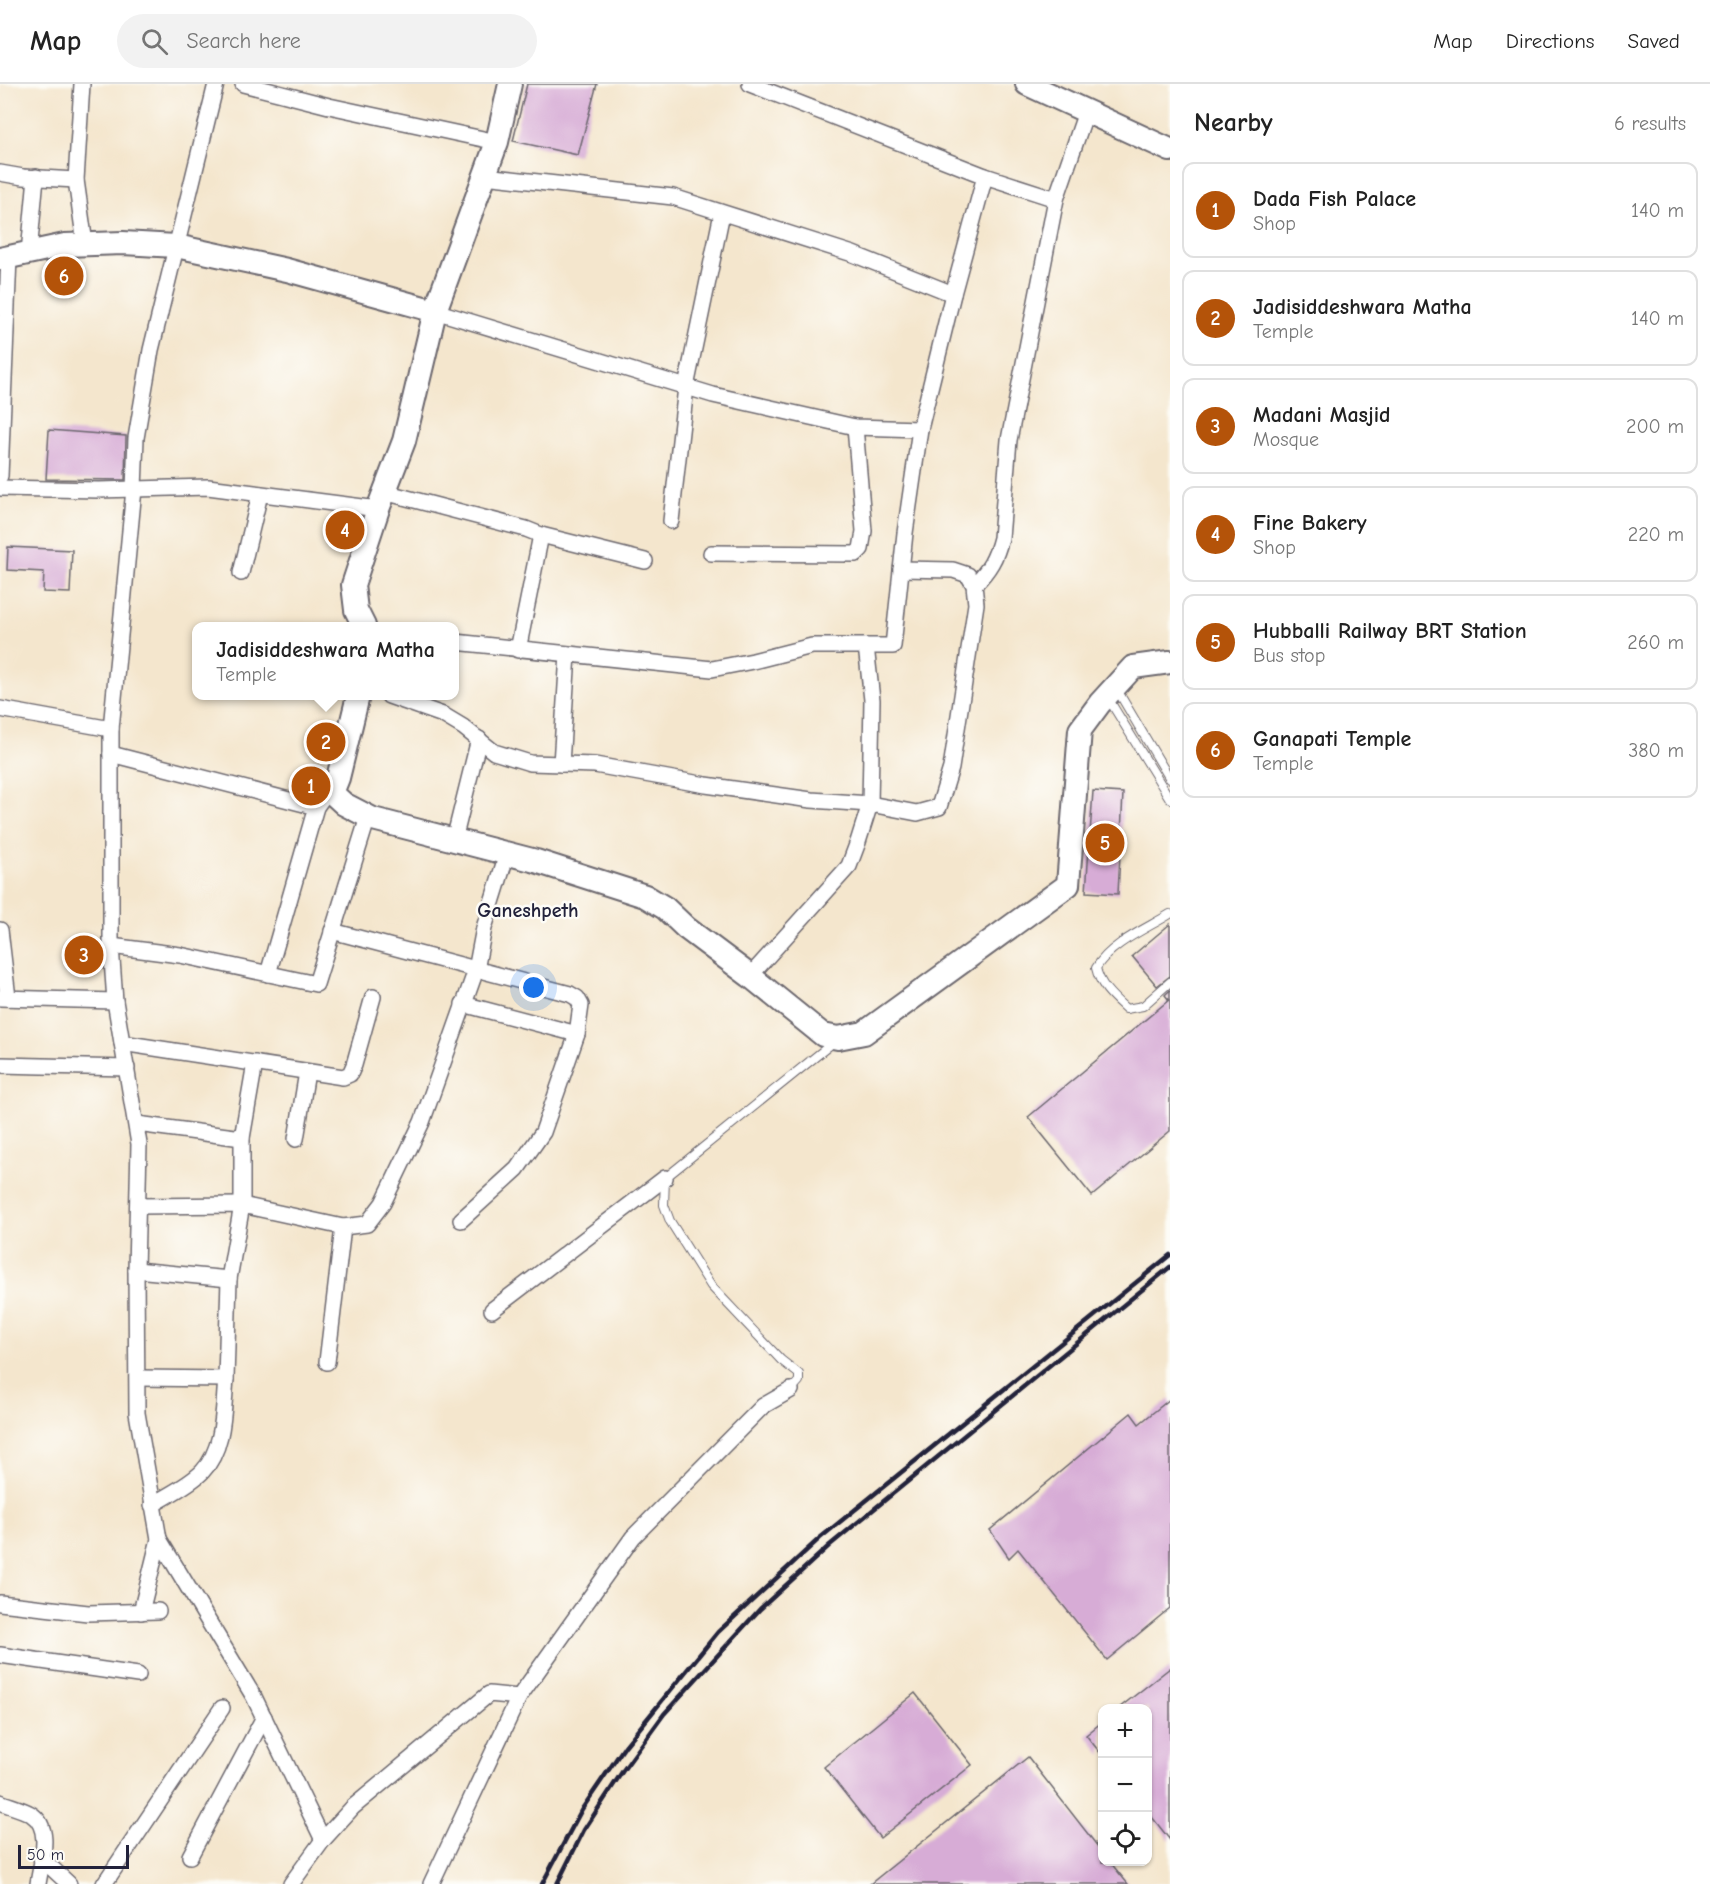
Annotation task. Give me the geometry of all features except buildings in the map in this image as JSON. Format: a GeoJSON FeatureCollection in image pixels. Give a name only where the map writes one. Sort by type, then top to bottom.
{"type":"FeatureCollection","features":[{"type":"Feature","properties":{"kind":"street"},"geometry":{"type":"LineString","coordinates":[[82,84],[76,180],[85,244]]}},
{"type":"Feature","properties":{"kind":"street"},"geometry":{"type":"LineString","coordinates":[[216,84],[149,361],[136,438],[134,489],[111,729],[111,946],[115,1001],[139,1144],[136,1270],[137,1413],[159,1539],[264,1717],[323,1840]]}},
{"type":"Feature","properties":{"kind":"street"},"geometry":{"type":"LineString","coordinates":[[243,84],[329,106],[497,142]]}},
{"type":"Feature","properties":{"kind":"street"},"geometry":{"type":"LineString","coordinates":[[362,622],[356,610],[353,585],[404,441],[435,310],[497,142],[510,84]]}},
{"type":"Feature","properties":{"kind":"street"},"geometry":{"type":"LineString","coordinates":[[750,84],[985,176],[1056,199]]}},
{"type":"Feature","properties":{"kind":"street"},"geometry":{"type":"LineString","coordinates":[[1027,84],[1170,150]]}},
{"type":"Feature","properties":{"kind":"street"},"geometry":{"type":"LineString","coordinates":[[974,585],[992,565],[1001,538],[1009,440],[1056,199],[1086,112]]}},
{"type":"Feature","properties":{"kind":"street"},"geometry":{"type":"LineString","coordinates":[[0,173],[76,180]]}},
{"type":"Feature","properties":{"kind":"street"},"geometry":{"type":"LineString","coordinates":[[484,176],[673,197],[853,254],[953,294]]}},
{"type":"Feature","properties":{"kind":"street"},"geometry":{"type":"LineString","coordinates":[[459,643],[712,669],[812,646],[893,646],[920,429],[985,176]]}},
{"type":"Feature","properties":{"kind":"street"},"geometry":{"type":"LineString","coordinates":[[0,476],[13,256],[36,177]]}},
{"type":"Feature","properties":{"kind":"street"},"geometry":{"type":"LineString","coordinates":[[670,521],[686,387],[722,213]]}},
{"type":"Feature","properties":{"kind":"street"},"geometry":{"type":"LineString","coordinates":[[13,256],[65,245],[123,243],[176,246],[287,270],[435,310],[713,396],[855,427],[920,429]]}},
{"type":"Feature","properties":{"kind":"street"},"geometry":{"type":"LineString","coordinates":[[711,553],[856,554],[861,549],[864,531],[855,427]]}},
{"type":"Feature","properties":{"kind":"street"},"geometry":{"type":"LineString","coordinates":[[0,488],[208,487],[260,494],[381,501],[526,529],[541,535],[645,561]]}},
{"type":"Feature","properties":{"kind":"street"},"geometry":{"type":"LineString","coordinates":[[241,573],[260,494]]}},
{"type":"Feature","properties":{"kind":"street"},"geometry":{"type":"LineString","coordinates":[[518,650],[541,535]]}},
{"type":"Feature","properties":{"kind":"street"},"geometry":{"type":"LineString","coordinates":[[400,700],[443,715],[463,726],[494,752],[530,763],[595,765],[706,785],[811,800],[870,804],[917,813],[939,807],[953,756],[976,604],[974,585],[968,575],[953,570],[901,569]]}},
{"type":"Feature","properties":{"kind":"street"},"geometry":{"type":"LineString","coordinates":[[750,976],[849,866],[858,842],[870,804],[872,700],[866,646]]}},
{"type":"Feature","properties":{"kind":"street"},"geometry":{"type":"LineString","coordinates":[[561,764],[568,654]]}},
{"type":"Feature","properties":{"kind":"street"},"geometry":{"type":"LineString","coordinates":[[111,754],[344,804],[368,817],[507,854],[645,896],[665,908],[686,928],[823,1035],[838,1038],[864,1033],[1068,885],[1080,730],[1133,667],[1170,662]]}},
{"type":"Feature","properties":{"kind":"street"},"geometry":{"type":"LineString","coordinates":[[268,974],[324,800],[339,778],[357,700]]}},
{"type":"Feature","properties":{"kind":"street"},"geometry":{"type":"LineString","coordinates":[[0,709],[111,729]]}},
{"type":"Feature","properties":{"kind":"street"},"geometry":{"type":"LineString","coordinates":[[454,840],[479,739]]}},
{"type":"Feature","properties":{"kind":"street"},"geometry":{"type":"LineString","coordinates":[[111,946],[180,955],[316,984],[368,817]]}},
{"type":"Feature","properties":{"kind":"street"},"geometry":{"type":"LineString","coordinates":[[138,1206],[242,1205],[343,1227],[367,1224],[383,1203],[422,1122],[476,970],[484,928],[507,854]]}},
{"type":"Feature","properties":{"kind":"street"},"geometry":{"type":"LineString","coordinates":[[0,930],[4,998],[115,1001]]}},
{"type":"Feature","properties":{"kind":"street"},"geometry":{"type":"LineString","coordinates":[[332,931],[570,994],[577,998],[581,1005],[577,1034],[543,1132],[517,1169],[461,1220]]}},
{"type":"Feature","properties":{"kind":"street"},"geometry":{"type":"LineString","coordinates":[[122,1043],[343,1077],[350,1074],[354,1065],[374,997]]}},
{"type":"Feature","properties":{"kind":"street"},"geometry":{"type":"LineString","coordinates":[[463,1004],[577,1034]]}},
{"type":"Feature","properties":{"kind":"street"},"geometry":{"type":"LineString","coordinates":[[152,1505],[202,1472],[213,1455],[221,1430],[226,1379],[229,1279],[242,1205],[242,1138],[255,1063]]}},
{"type":"Feature","properties":{"kind":"street"},"geometry":{"type":"LineString","coordinates":[[0,1065],[127,1068]]}},
{"type":"Feature","properties":{"kind":"street"},"geometry":{"type":"LineString","coordinates":[[296,1139],[307,1072]]}},
{"type":"Feature","properties":{"kind":"street"},"geometry":{"type":"LineString","coordinates":[[137,1124],[242,1138]]}},
{"type":"Feature","properties":{"kind":"street"},"geometry":{"type":"LineString","coordinates":[[492,1310],[665,1178]]}},
{"type":"Feature","properties":{"kind":"street"},"geometry":{"type":"LineString","coordinates":[[327,1362],[343,1227]]}},
{"type":"Feature","properties":{"kind":"street"},"geometry":{"type":"LineString","coordinates":[[136,1270],[229,1279]]}},
{"type":"Feature","properties":{"kind":"street"},"geometry":{"type":"LineString","coordinates":[[138,1378],[226,1379]]}},
{"type":"Feature","properties":{"kind":"street"},"geometry":{"type":"LineString","coordinates":[[431,1884],[519,1697],[633,1537],[763,1406],[791,1390]]}},
{"type":"Feature","properties":{"kind":"street"},"geometry":{"type":"LineString","coordinates":[[141,1612],[159,1539]]}},
{"type":"Feature","properties":{"kind":"street"},"geometry":{"type":"LineString","coordinates":[[0,1603],[88,1613],[158,1611]]}},
{"type":"Feature","properties":{"kind":"street"},"geometry":{"type":"LineString","coordinates":[[0,1654],[138,1675]]}},
{"type":"Feature","properties":{"kind":"street"},"geometry":{"type":"LineString","coordinates":[[291,1884],[323,1840],[353,1807],[489,1694],[519,1697]]}},
{"type":"Feature","properties":{"kind":"street"},"geometry":{"type":"LineString","coordinates":[[104,1884],[222,1708]]}},
{"type":"Feature","properties":{"kind":"street"},"geometry":{"type":"LineString","coordinates":[[190,1856],[264,1717]]}},
{"type":"Feature","properties":{"kind":"street"},"geometry":{"type":"LineString","coordinates":[[0,1802],[29,1813],[38,1819],[43,1827],[44,1840],[38,1884]]}},
{"type":"Feature","properties":{"kind":"street"},"geometry":{"type":"LineString","coordinates":[[41,1858],[69,1884]]}},
{"type":"Feature","properties":{"kind":"lane"},"geometry":{"type":"LineString","coordinates":[[1111,692],[1170,779]]}},
{"type":"Feature","properties":{"kind":"lane"},"geometry":{"type":"LineString","coordinates":[[1111,692],[1170,799]]}},
{"type":"Feature","properties":{"kind":"lane"},"geometry":{"type":"LineString","coordinates":[[1170,914],[1122,943],[1101,960],[1096,968],[1098,979],[1126,1009],[1143,1006],[1170,982]]}},
{"type":"Feature","properties":{"kind":"lane"},"geometry":{"type":"LineString","coordinates":[[791,1390],[799,1382],[799,1374],[781,1360],[711,1286],[670,1221],[664,1204],[665,1178],[838,1038]]}},
{"type":"Feature","properties":{"kind":"railway"},"geometry":{"type":"LineString","coordinates":[[542,1884],[582,1809],[625,1746],[718,1632],[820,1538],[1170,1255]]}},
{"type":"Feature","properties":{"kind":"railway"},"geometry":{"type":"LineString","coordinates":[[557,1884],[584,1830],[664,1714],[760,1609],[830,1545],[1170,1267]]}},
{"type":"Feature","properties":{"kind":"place","name":"Ganapati Temple"},"geometry":{"type":"Point","coordinates":[64,276]}},
{"type":"Feature","properties":{"kind":"place","name":"Fine Bakery"},"geometry":{"type":"Point","coordinates":[345,530]}},
{"type":"Feature","properties":{"kind":"place","name":"Jadisiddeshwara Matha"},"geometry":{"type":"Point","coordinates":[326,742]}},
{"type":"Feature","properties":{"kind":"place","name":"Dada Fish Palace"},"geometry":{"type":"Point","coordinates":[311,786]}},
{"type":"Feature","properties":{"kind":"place","name":"Hubballi Railway BRT Station"},"geometry":{"type":"Point","coordinates":[1105,843]}},
{"type":"Feature","properties":{"kind":"place","name":"Madani Masjid"},"geometry":{"type":"Point","coordinates":[84,955]}},
{"type":"Feature","properties":{"kind":"district","name":"Ganeshpeth"},"geometry":{"type":"Point","coordinates":[528,910]}}]}
